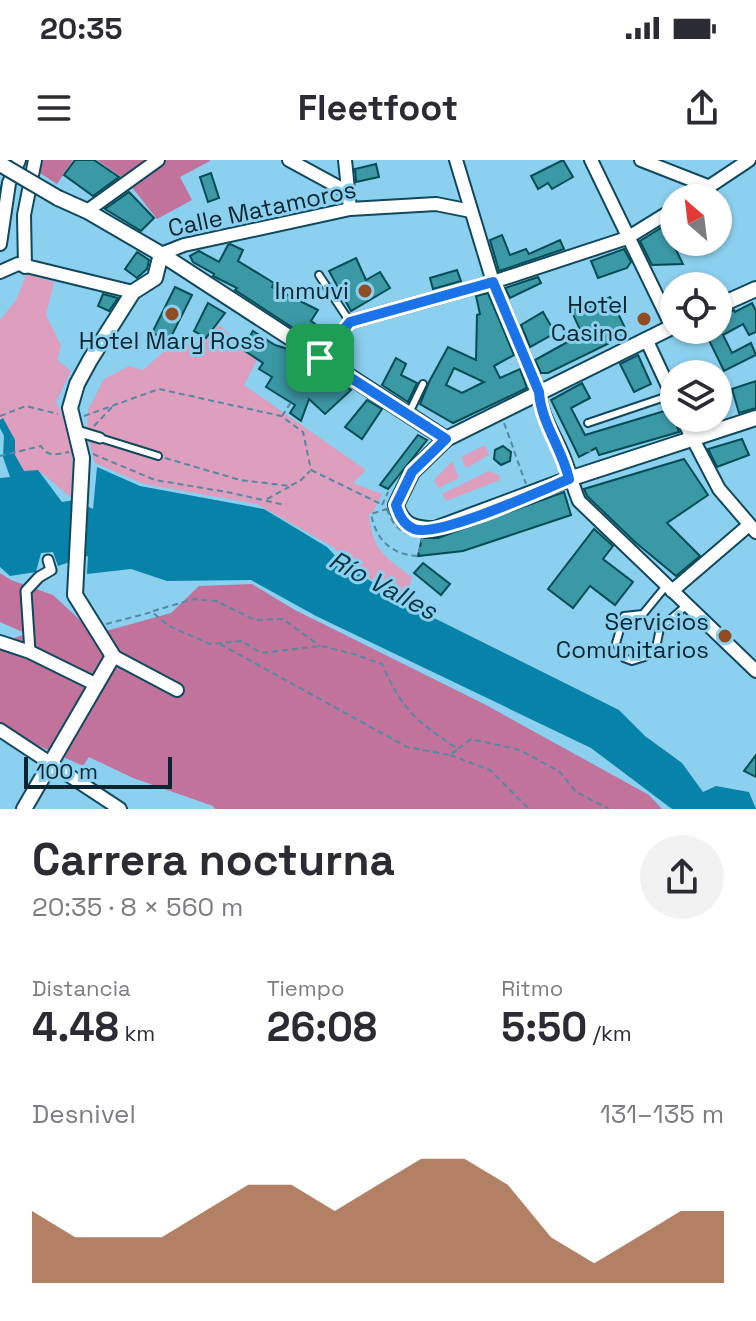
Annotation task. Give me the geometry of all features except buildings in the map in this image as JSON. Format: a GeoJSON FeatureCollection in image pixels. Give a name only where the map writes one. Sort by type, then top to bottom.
{"type":"FeatureCollection","features":[{"type":"Feature","properties":{"kind":"street"},"geometry":{"type":"LineString","coordinates":[[0,244],[9,183],[19,160]]}},
{"type":"Feature","properties":{"kind":"street"},"geometry":{"type":"LineString","coordinates":[[25,267],[24,215],[35,160]]}},
{"type":"Feature","properties":{"kind":"street"},"geometry":{"type":"LineString","coordinates":[[87,211],[158,160]]}},
{"type":"Feature","properties":{"kind":"street"},"geometry":{"type":"LineString","coordinates":[[289,160],[346,191]]}},
{"type":"Feature","properties":{"kind":"street"},"geometry":{"type":"LineString","coordinates":[[345,160],[350,209]]}},
{"type":"Feature","properties":{"kind":"street"},"geometry":{"type":"LineString","coordinates":[[456,160],[493,282],[539,392],[540,409],[565,460],[579,501],[756,671]]}},
{"type":"Feature","properties":{"kind":"street"},"geometry":{"type":"LineString","coordinates":[[591,160],[660,301]]}},
{"type":"Feature","properties":{"kind":"street"},"geometry":{"type":"LineString","coordinates":[[641,160],[702,184]]}},
{"type":"Feature","properties":{"kind":"street"},"geometry":{"type":"LineString","coordinates":[[714,184],[749,160]]}},
{"type":"Feature","properties":{"kind":"street"},"geometry":{"type":"LineString","coordinates":[[0,164],[161,254],[446,439]]}},
{"type":"Feature","properties":{"kind":"street","name":"Calle Matamoros"},"geometry":{"type":"LineString","coordinates":[[96,627],[75,595],[81,453],[79,427],[70,408],[77,384],[133,292],[155,278],[161,254],[184,245],[350,209],[436,204],[471,211]]}},
{"type":"Feature","properties":{"kind":"street"},"geometry":{"type":"LineString","coordinates":[[320,358],[350,322],[493,282],[627,238],[660,218]]}},
{"type":"Feature","properties":{"kind":"street"},"geometry":{"type":"LineString","coordinates":[[0,272],[18,264],[133,292]]}},
{"type":"Feature","properties":{"kind":"street"},"geometry":{"type":"LineString","coordinates":[[732,300],[756,289]]}},
{"type":"Feature","properties":{"kind":"street"},"geometry":{"type":"LineString","coordinates":[[660,332],[446,439],[412,472],[396,505],[398,518],[415,529],[435,529],[569,479],[756,418]]}},
{"type":"Feature","properties":{"kind":"street"},"geometry":{"type":"LineString","coordinates":[[646,339],[660,369]]}},
{"type":"Feature","properties":{"kind":"street"},"geometry":{"type":"LineString","coordinates":[[79,427],[100,438]]}},
{"type":"Feature","properties":{"kind":"street"},"geometry":{"type":"LineString","coordinates":[[669,588],[752,529],[719,489],[689,432]]}},
{"type":"Feature","properties":{"kind":"street"},"geometry":{"type":"LineString","coordinates":[[30,652],[26,591],[51,570],[48,560]]}},
{"type":"Feature","properties":{"kind":"street"},"geometry":{"type":"LineString","coordinates":[[96,627],[113,656],[177,690]]}},
{"type":"Feature","properties":{"kind":"street"},"geometry":{"type":"LineString","coordinates":[[0,642],[30,652],[97,685]]}},
{"type":"Feature","properties":{"kind":"street"},"geometry":{"type":"LineString","coordinates":[[24,809],[113,656]]}},
{"type":"Feature","properties":{"kind":"street"},"geometry":{"type":"LineString","coordinates":[[0,730],[120,809]]}},
{"type":"Feature","properties":{"kind":"lane"},"geometry":{"type":"LineString","coordinates":[[319,275],[350,322]]}},
{"type":"Feature","properties":{"kind":"lane"},"geometry":{"type":"LineString","coordinates":[[408,415],[423,384]]}},
{"type":"Feature","properties":{"kind":"lane"},"geometry":{"type":"LineString","coordinates":[[588,423],[660,401]]}},
{"type":"Feature","properties":{"kind":"lane"},"geometry":{"type":"LineString","coordinates":[[100,438],[158,456]]}},
{"type":"Feature","properties":{"kind":"lane"},"geometry":{"type":"LineString","coordinates":[[669,588],[643,614],[624,616],[616,643],[624,658],[632,661],[645,657],[656,648],[660,628],[688,604]]}},
{"type":"Feature","properties":{"kind":"path"},"geometry":{"type":"LineString","coordinates":[[281,416],[320,358]]}},
{"type":"Feature","properties":{"kind":"path"},"geometry":{"type":"LineString","coordinates":[[79,427],[89,416],[115,403],[159,389],[281,416],[303,432],[311,470]]}},
{"type":"Feature","properties":{"kind":"path"},"geometry":{"type":"LineString","coordinates":[[79,427],[115,403]]}},
{"type":"Feature","properties":{"kind":"path"},"geometry":{"type":"LineString","coordinates":[[0,416],[26,406],[79,427]]}},
{"type":"Feature","properties":{"kind":"path"},"geometry":{"type":"LineString","coordinates":[[503,420],[528,488]]}},
{"type":"Feature","properties":{"kind":"path"},"geometry":{"type":"LineString","coordinates":[[0,456],[41,446],[53,455],[81,453],[155,480],[285,505]]}},
{"type":"Feature","properties":{"kind":"path"},"geometry":{"type":"LineString","coordinates":[[158,456],[240,480],[290,486]]}},
{"type":"Feature","properties":{"kind":"path"},"geometry":{"type":"LineString","coordinates":[[266,499],[301,480],[311,470]]}},
{"type":"Feature","properties":{"kind":"path"},"geometry":{"type":"LineString","coordinates":[[311,470],[379,502],[387,509],[391,522],[402,532],[423,536],[418,556],[393,551],[379,537],[371,514],[387,509]]}},
{"type":"Feature","properties":{"kind":"path"},"geometry":{"type":"LineString","coordinates":[[96,627],[194,599],[216,601],[255,620],[283,619],[321,646]]}},
{"type":"Feature","properties":{"kind":"path"},"geometry":{"type":"LineString","coordinates":[[152,612],[169,626],[210,644],[242,641],[261,653],[321,646],[382,664],[401,703],[415,714],[419,723],[458,749]]}},
{"type":"Feature","properties":{"kind":"path"},"geometry":{"type":"LineString","coordinates":[[219,643],[407,747],[450,755],[490,770],[529,809]]}},
{"type":"Feature","properties":{"kind":"path"},"geometry":{"type":"LineString","coordinates":[[450,755],[471,739],[520,750],[560,772],[576,792],[609,809]]}},
{"type":"Feature","properties":{"kind":"shaded area"},"geometry":{"type":"Polygon","coordinates":[[[39,160],[73,160],[57,184],[40,173],[39,160]]]}},
{"type":"Feature","properties":{"kind":"shaded area"},"geometry":{"type":"Polygon","coordinates":[[[97,160],[210,161],[180,177],[192,200],[157,219],[127,181],[97,160]]]}},
{"type":"Feature","properties":{"kind":"shaded area"},"geometry":{"type":"Polygon","coordinates":[[[27,273],[54,282],[46,315],[61,346],[57,360],[71,371],[56,402],[69,438],[74,500],[38,470],[24,472],[3,419],[0,420],[0,320],[16,300],[27,273]]]}},
{"type":"Feature","properties":{"kind":"shaded area"},"geometry":{"type":"Polygon","coordinates":[[[219,325],[236,339],[240,349],[257,360],[244,385],[366,470],[353,483],[382,494],[369,514],[373,536],[382,552],[412,577],[406,600],[366,576],[333,547],[257,504],[144,484],[95,463],[87,433],[88,410],[104,379],[129,366],[143,370],[170,346],[206,339],[219,325]]]}},
{"type":"Feature","properties":{"kind":"shaded area"},"geometry":{"type":"Polygon","coordinates":[[[485,445],[489,455],[466,468],[461,457],[485,445]]]}},
{"type":"Feature","properties":{"kind":"shaded area"},"geometry":{"type":"Polygon","coordinates":[[[452,461],[459,478],[438,488],[434,480],[452,461]]]}},
{"type":"Feature","properties":{"kind":"shaded area"},"geometry":{"type":"Polygon","coordinates":[[[489,471],[499,475],[500,480],[446,501],[442,494],[489,471]]]}},
{"type":"Feature","properties":{"kind":"shaded area"},"geometry":{"type":"Polygon","coordinates":[[[0,573],[53,595],[95,634],[171,613],[199,586],[252,584],[295,610],[486,705],[649,795],[662,809],[215,809],[133,778],[89,757],[83,766],[0,728],[0,642],[27,634],[0,622],[0,573]]]}},
{"type":"Feature","properties":{"kind":"water"},"geometry":{"type":"Polygon","coordinates":[[[3,418],[15,440],[15,455],[24,471],[38,470],[62,502],[74,500],[93,509],[97,467],[140,486],[264,509],[327,547],[342,563],[412,607],[619,710],[645,736],[682,763],[703,792],[716,786],[749,792],[756,809],[672,809],[591,748],[316,616],[251,580],[167,581],[131,569],[87,574],[88,556],[58,566],[53,552],[41,553],[36,572],[10,576],[0,567],[0,478],[10,477],[3,457],[4,436],[0,420],[3,418]]]}},
{"type":"Feature","properties":{"kind":"waterway"},"geometry":{"type":"LineString","coordinates":[[0,190],[4,181]]}},
{"type":"Feature","properties":{"kind":"place","name":"Inmuvi"},"geometry":{"type":"Point","coordinates":[365,291]}},
{"type":"Feature","properties":{"kind":"place","name":"Hotel Mary Ross"},"geometry":{"type":"Point","coordinates":[172,314]}},
{"type":"Feature","properties":{"kind":"place","name":"Hotel Casino"},"geometry":{"type":"Point","coordinates":[644,319]}},
{"type":"Feature","properties":{"kind":"place","name":"Servicios Comunitarios"},"geometry":{"type":"Point","coordinates":[725,636]}},
{"type":"Feature","properties":{"kind":"route"},"geometry":{"type":"LineString","coordinates":[[493,282],[539,392],[540,409],[565,460],[569,479],[459,522],[435,529],[415,529],[400,518],[396,505],[399,494],[412,472],[446,439],[320,358],[350,322],[493,282]]}},
{"type":"Feature","properties":{"kind":"water label","name":"Río Valles"},"geometry":{"type":"Point","coordinates":[383,585]}}]}
